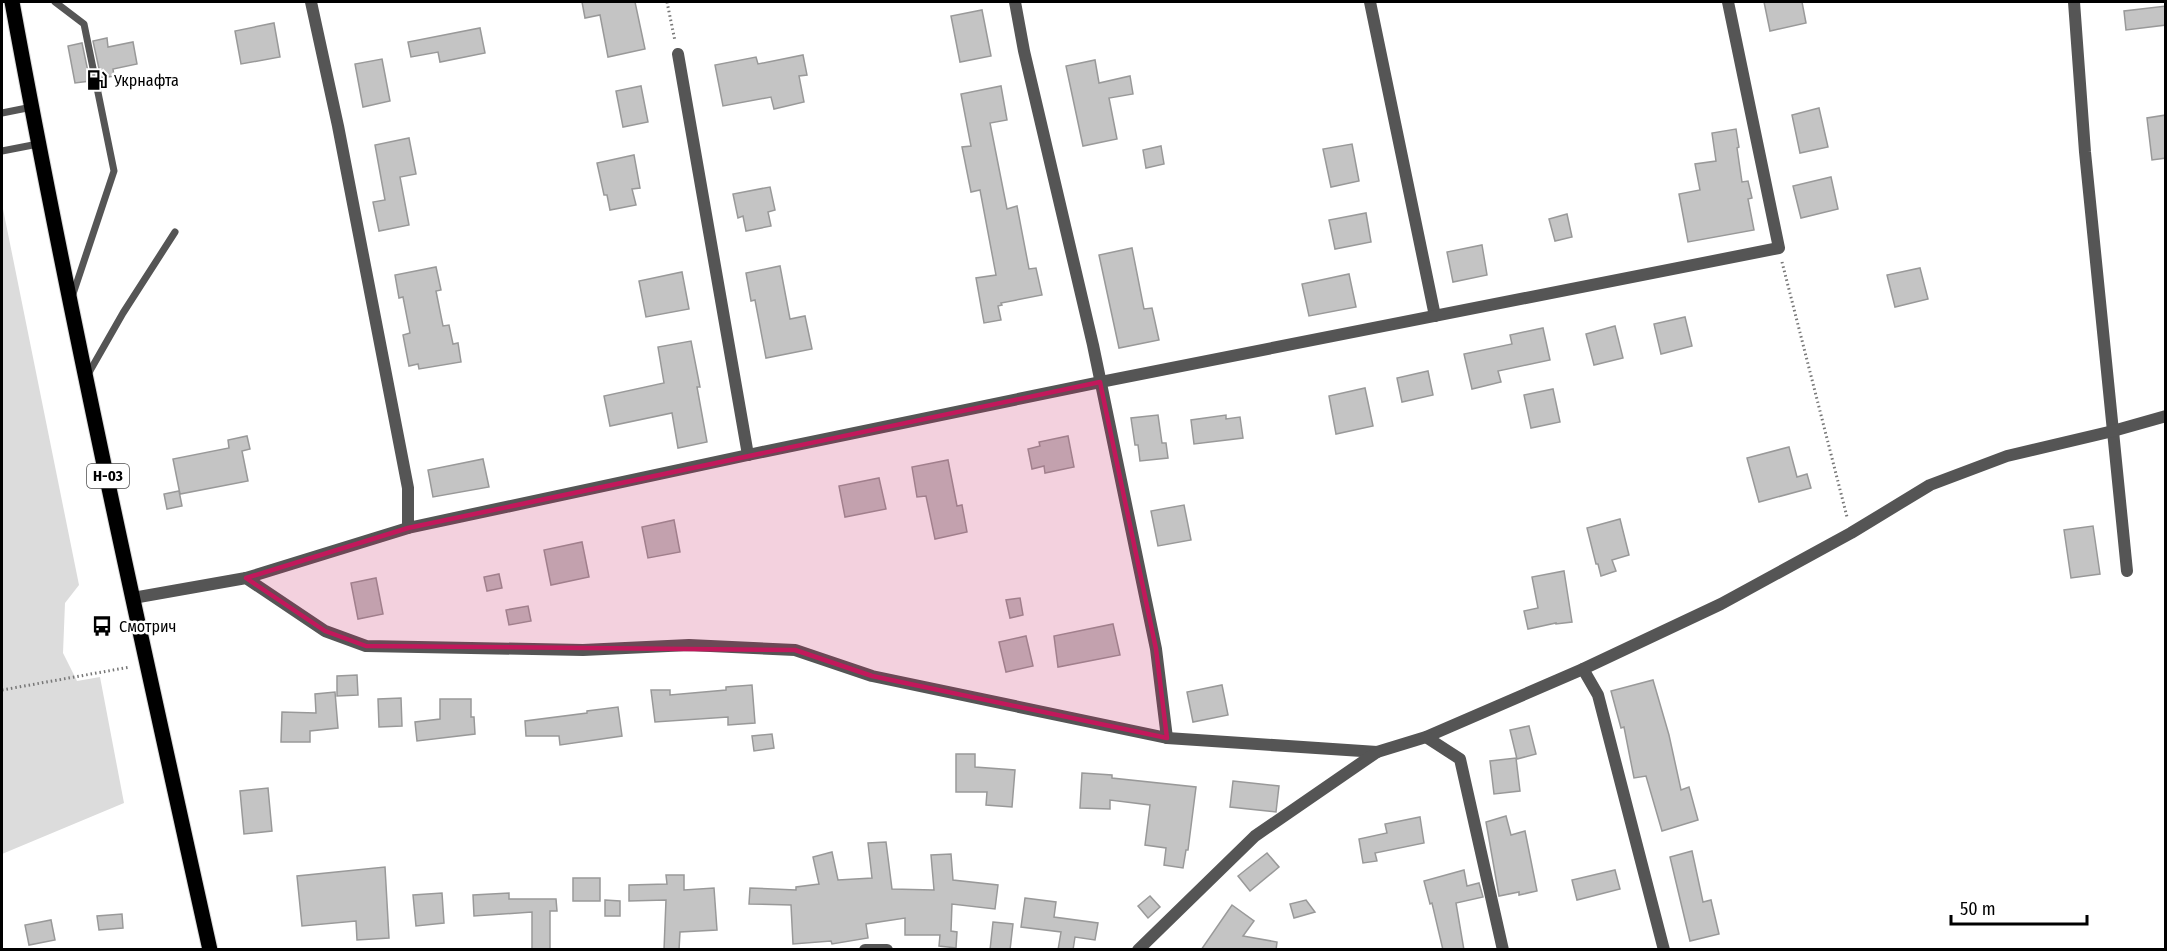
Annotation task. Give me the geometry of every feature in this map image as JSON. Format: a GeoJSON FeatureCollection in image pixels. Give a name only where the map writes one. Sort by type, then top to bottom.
{"type":"FeatureCollection","features":[{"type":"Feature","properties":{"kind":"main road","name":"Н-03"},"geometry":{"type":"LineString","coordinates":[[12,2],[133,598],[210,950]]}},
{"type":"Feature","properties":{"kind":"street"},"geometry":{"type":"LineString","coordinates":[[311,2],[338,126],[408,488],[408,528]]}},
{"type":"Feature","properties":{"kind":"street"},"geometry":{"type":"LineString","coordinates":[[1015,2],[1024,51],[1100,382],[1156,649],[1167,738]]}},
{"type":"Feature","properties":{"kind":"street"},"geometry":{"type":"LineString","coordinates":[[1370,2],[1435,316]]}},
{"type":"Feature","properties":{"kind":"street"},"geometry":{"type":"LineString","coordinates":[[133,598],[246,578],[408,528],[748,455],[1100,382],[1779,248],[1728,2]]}},
{"type":"Feature","properties":{"kind":"street"},"geometry":{"type":"LineString","coordinates":[[2074,2],[2085,152],[2127,571]]}},
{"type":"Feature","properties":{"kind":"street"},"geometry":{"type":"LineString","coordinates":[[678,54],[748,455]]}},
{"type":"Feature","properties":{"kind":"street"},"geometry":{"type":"LineString","coordinates":[[1138,950],[1255,836],[1377,752],[1426,737],[1582,669],[1720,604],[1851,533],[1930,485],[2007,456],[2166,416]]}},
{"type":"Feature","properties":{"kind":"street"},"geometry":{"type":"LineString","coordinates":[[246,578],[325,631],[366,646],[583,650],[689,645],[795,650],[872,676],[1167,738],[1377,752]]}},
{"type":"Feature","properties":{"kind":"street"},"geometry":{"type":"LineString","coordinates":[[1582,669],[1598,695],[1664,950]]}},
{"type":"Feature","properties":{"kind":"street"},"geometry":{"type":"LineString","coordinates":[[1426,737],[1460,759],[1503,950]]}},
{"type":"Feature","properties":{"kind":"street"},"geometry":{"type":"LineString","coordinates":[[865,950],[887,950]]}},
{"type":"Feature","properties":{"kind":"lane"},"geometry":{"type":"LineString","coordinates":[[55,2],[84,24],[114,171],[71,299]]}},
{"type":"Feature","properties":{"kind":"lane"},"geometry":{"type":"LineString","coordinates":[[2,113],[32,107]]}},
{"type":"Feature","properties":{"kind":"lane"},"geometry":{"type":"LineString","coordinates":[[2,151],[39,144]]}},
{"type":"Feature","properties":{"kind":"lane"},"geometry":{"type":"LineString","coordinates":[[87,377],[123,313],[175,232]]}},
{"type":"Feature","properties":{"kind":"path"},"geometry":{"type":"LineString","coordinates":[[667,2],[678,54]]}},
{"type":"Feature","properties":{"kind":"path"},"geometry":{"type":"LineString","coordinates":[[1779,248],[1851,533]]}},
{"type":"Feature","properties":{"kind":"path"},"geometry":{"type":"LineString","coordinates":[[2,690],[147,664]]}},
{"type":"Feature","properties":{"kind":"highlighted area"},"geometry":{"type":"Polygon","coordinates":[[[1100,382],[1156,649],[1167,738],[872,676],[795,650],[366,646],[325,631],[246,578],[408,528],[1100,382]]]}},
{"type":"Feature","properties":{"kind":"shaded area"},"geometry":{"type":"Polygon","coordinates":[[[2,204],[79,585],[65,603],[63,653],[77,681],[100,677],[124,803],[2,854],[2,204]]]}},
{"type":"Feature","properties":{"kind":"building"},"geometry":{"type":"Polygon","coordinates":[[[582,2],[635,2],[645,49],[608,57],[600,15],[585,18],[582,2]]]}},
{"type":"Feature","properties":{"kind":"building"},"geometry":{"type":"Polygon","coordinates":[[[1764,2],[1802,2],[1806,23],[1770,31],[1764,2]]]}},
{"type":"Feature","properties":{"kind":"building"},"geometry":{"type":"Polygon","coordinates":[[[2166,6],[2166,25],[2126,30],[2124,11],[2166,6]]]}},
{"type":"Feature","properties":{"kind":"building"},"geometry":{"type":"Polygon","coordinates":[[[982,10],[991,56],[960,62],[951,16],[982,10]]]}},
{"type":"Feature","properties":{"kind":"building"},"geometry":{"type":"Polygon","coordinates":[[[274,23],[280,57],[241,64],[235,31],[274,23]]]}},
{"type":"Feature","properties":{"kind":"building"},"geometry":{"type":"Polygon","coordinates":[[[480,28],[485,53],[440,62],[438,52],[411,57],[408,42],[480,28]]]}},
{"type":"Feature","properties":{"kind":"building"},"geometry":{"type":"Polygon","coordinates":[[[107,38],[108,47],[133,42],[137,64],[113,69],[114,76],[101,78],[93,41],[107,38]]]}},
{"type":"Feature","properties":{"kind":"building"},"geometry":{"type":"Polygon","coordinates":[[[82,43],[90,81],[75,83],[68,46],[82,43]]]}},
{"type":"Feature","properties":{"kind":"building"},"geometry":{"type":"Polygon","coordinates":[[[803,55],[807,75],[799,76],[804,102],[774,109],[771,97],[723,106],[715,65],[756,57],[758,64],[803,55]]]}},
{"type":"Feature","properties":{"kind":"building"},"geometry":{"type":"Polygon","coordinates":[[[382,59],[390,101],[363,107],[355,64],[382,59]]]}},
{"type":"Feature","properties":{"kind":"building"},"geometry":{"type":"Polygon","coordinates":[[[1095,60],[1099,83],[1130,76],[1133,94],[1109,98],[1117,139],[1083,146],[1066,66],[1095,60]]]}},
{"type":"Feature","properties":{"kind":"building"},"geometry":{"type":"Polygon","coordinates":[[[641,86],[648,122],[623,127],[616,91],[641,86]]]}},
{"type":"Feature","properties":{"kind":"building"},"geometry":{"type":"Polygon","coordinates":[[[1001,86],[1007,120],[990,123],[1007,209],[1017,206],[1029,269],[1036,268],[1042,295],[1001,303],[1002,305],[998,306],[1001,320],[984,323],[976,278],[996,275],[980,190],[971,192],[962,147],[971,146],[961,94],[1001,86]]]}},
{"type":"Feature","properties":{"kind":"building"},"geometry":{"type":"Polygon","coordinates":[[[1819,108],[1828,147],[1800,153],[1792,115],[1819,108]]]}},
{"type":"Feature","properties":{"kind":"building"},"geometry":{"type":"Polygon","coordinates":[[[2166,115],[2166,158],[2152,160],[2147,118],[2166,115]]]}},
{"type":"Feature","properties":{"kind":"building"},"geometry":{"type":"Polygon","coordinates":[[[1736,129],[1742,182],[1748,181],[1752,198],[1748,199],[1754,230],[1688,242],[1679,194],[1700,190],[1695,164],[1716,161],[1712,133],[1736,129]]]}},
{"type":"Feature","properties":{"kind":"building"},"geometry":{"type":"Polygon","coordinates":[[[409,138],[416,174],[400,177],[409,225],[379,231],[373,202],[385,200],[375,145],[409,138]]]}},
{"type":"Feature","properties":{"kind":"building"},"geometry":{"type":"Polygon","coordinates":[[[1352,144],[1359,181],[1331,187],[1323,149],[1352,144]]]}},
{"type":"Feature","properties":{"kind":"building"},"geometry":{"type":"Polygon","coordinates":[[[1161,146],[1164,164],[1146,168],[1143,150],[1161,146]]]}},
{"type":"Feature","properties":{"kind":"building"},"geometry":{"type":"Polygon","coordinates":[[[634,155],[640,188],[632,189],[636,205],[610,210],[597,163],[634,155]]]}},
{"type":"Feature","properties":{"kind":"building"},"geometry":{"type":"Polygon","coordinates":[[[1831,177],[1838,209],[1801,218],[1793,186],[1831,177]]]}},
{"type":"Feature","properties":{"kind":"building"},"geometry":{"type":"Polygon","coordinates":[[[770,187],[775,210],[768,212],[771,226],[746,231],[743,216],[738,218],[733,194],[770,187]]]}},
{"type":"Feature","properties":{"kind":"building"},"geometry":{"type":"Polygon","coordinates":[[[1366,213],[1371,242],[1335,249],[1329,220],[1366,213]]]}},
{"type":"Feature","properties":{"kind":"building"},"geometry":{"type":"Polygon","coordinates":[[[1567,214],[1572,237],[1555,241],[1549,219],[1567,214]]]}},
{"type":"Feature","properties":{"kind":"building"},"geometry":{"type":"Polygon","coordinates":[[[1482,245],[1487,275],[1453,282],[1447,252],[1482,245]]]}},
{"type":"Feature","properties":{"kind":"building"},"geometry":{"type":"Polygon","coordinates":[[[1132,248],[1144,309],[1152,308],[1159,340],[1119,348],[1099,255],[1132,248]]]}},
{"type":"Feature","properties":{"kind":"building"},"geometry":{"type":"Polygon","coordinates":[[[780,266],[790,319],[805,316],[812,349],[766,358],[755,300],[751,301],[746,273],[780,266]]]}},
{"type":"Feature","properties":{"kind":"building"},"geometry":{"type":"Polygon","coordinates":[[[436,267],[441,290],[436,291],[443,326],[449,325],[453,344],[458,343],[461,362],[419,369],[418,364],[409,366],[403,335],[410,333],[403,297],[399,298],[395,275],[436,267]]]}},
{"type":"Feature","properties":{"kind":"building"},"geometry":{"type":"Polygon","coordinates":[[[1920,268],[1928,299],[1895,307],[1887,275],[1920,268]]]}},
{"type":"Feature","properties":{"kind":"building"},"geometry":{"type":"Polygon","coordinates":[[[682,272],[689,309],[646,317],[639,281],[682,272]]]}},
{"type":"Feature","properties":{"kind":"building"},"geometry":{"type":"Polygon","coordinates":[[[1349,274],[1356,307],[1309,316],[1302,284],[1349,274]]]}},
{"type":"Feature","properties":{"kind":"building"},"geometry":{"type":"Polygon","coordinates":[[[1685,317],[1692,346],[1661,354],[1654,324],[1685,317]]]}},
{"type":"Feature","properties":{"kind":"building"},"geometry":{"type":"Polygon","coordinates":[[[1615,326],[1623,358],[1594,365],[1586,334],[1615,326]]]}},
{"type":"Feature","properties":{"kind":"building"},"geometry":{"type":"Polygon","coordinates":[[[1543,328],[1550,360],[1498,371],[1501,382],[1472,389],[1464,354],[1512,344],[1510,335],[1543,328]]]}},
{"type":"Feature","properties":{"kind":"building"},"geometry":{"type":"Polygon","coordinates":[[[691,341],[707,442],[678,448],[672,413],[610,426],[604,396],[664,383],[658,347],[691,341]]]}},
{"type":"Feature","properties":{"kind":"building"},"geometry":{"type":"Polygon","coordinates":[[[1428,371],[1433,395],[1402,402],[1397,378],[1428,371]]]}},
{"type":"Feature","properties":{"kind":"building"},"geometry":{"type":"Polygon","coordinates":[[[1365,388],[1373,426],[1336,434],[1329,396],[1365,388]]]}},
{"type":"Feature","properties":{"kind":"building"},"geometry":{"type":"Polygon","coordinates":[[[1553,389],[1560,422],[1531,428],[1524,395],[1553,389]]]}},
{"type":"Feature","properties":{"kind":"building"},"geometry":{"type":"Polygon","coordinates":[[[1158,415],[1162,443],[1166,443],[1168,458],[1140,461],[1131,418],[1158,415]]]}},
{"type":"Feature","properties":{"kind":"building"},"geometry":{"type":"Polygon","coordinates":[[[1226,415],[1226,419],[1240,417],[1243,438],[1194,444],[1191,420],[1226,415]]]}},
{"type":"Feature","properties":{"kind":"building"},"geometry":{"type":"Polygon","coordinates":[[[247,436],[250,449],[242,451],[248,481],[180,494],[173,459],[229,448],[228,440],[247,436]]]}},
{"type":"Feature","properties":{"kind":"building"},"geometry":{"type":"Polygon","coordinates":[[[1068,436],[1074,467],[1045,473],[1044,466],[1032,469],[1028,449],[1040,446],[1039,442],[1068,436]]]}},
{"type":"Feature","properties":{"kind":"building"},"geometry":{"type":"Polygon","coordinates":[[[1789,447],[1797,477],[1807,474],[1811,488],[1759,502],[1747,458],[1789,447]]]}},
{"type":"Feature","properties":{"kind":"building"},"geometry":{"type":"Polygon","coordinates":[[[483,459],[489,487],[433,497],[428,470],[483,459]]]}},
{"type":"Feature","properties":{"kind":"building"},"geometry":{"type":"Polygon","coordinates":[[[948,460],[957,506],[962,505],[967,532],[935,539],[926,496],[917,497],[912,467],[948,460]]]}},
{"type":"Feature","properties":{"kind":"building"},"geometry":{"type":"Polygon","coordinates":[[[879,478],[886,509],[845,517],[839,486],[879,478]]]}},
{"type":"Feature","properties":{"kind":"building"},"geometry":{"type":"Polygon","coordinates":[[[179,491],[182,506],[167,509],[164,494],[179,491]]]}},
{"type":"Feature","properties":{"kind":"building"},"geometry":{"type":"Polygon","coordinates":[[[1184,505],[1191,540],[1158,546],[1151,511],[1184,505]]]}},
{"type":"Feature","properties":{"kind":"building"},"geometry":{"type":"Polygon","coordinates":[[[1620,519],[1629,555],[1612,560],[1616,571],[1601,576],[1587,528],[1620,519]]]}},
{"type":"Feature","properties":{"kind":"building"},"geometry":{"type":"Polygon","coordinates":[[[674,520],[680,552],[648,558],[642,527],[674,520]]]}},
{"type":"Feature","properties":{"kind":"building"},"geometry":{"type":"Polygon","coordinates":[[[2093,526],[2100,574],[2071,578],[2064,530],[2093,526]]]}},
{"type":"Feature","properties":{"kind":"building"},"geometry":{"type":"Polygon","coordinates":[[[582,542],[589,577],[551,585],[544,550],[582,542]]]}},
{"type":"Feature","properties":{"kind":"building"},"geometry":{"type":"Polygon","coordinates":[[[1564,571],[1572,622],[1528,629],[1524,611],[1538,608],[1532,577],[1564,571]]]}},
{"type":"Feature","properties":{"kind":"building"},"geometry":{"type":"Polygon","coordinates":[[[499,574],[502,588],[487,591],[484,577],[499,574]]]}},
{"type":"Feature","properties":{"kind":"building"},"geometry":{"type":"Polygon","coordinates":[[[376,578],[383,614],[358,619],[351,583],[376,578]]]}},
{"type":"Feature","properties":{"kind":"building"},"geometry":{"type":"Polygon","coordinates":[[[1020,598],[1023,615],[1010,618],[1006,600],[1020,598]]]}},
{"type":"Feature","properties":{"kind":"building"},"geometry":{"type":"Polygon","coordinates":[[[528,606],[531,621],[509,625],[506,610],[528,606]]]}},
{"type":"Feature","properties":{"kind":"building"},"geometry":{"type":"Polygon","coordinates":[[[1113,624],[1120,655],[1058,667],[1054,636],[1113,624]]]}},
{"type":"Feature","properties":{"kind":"building"},"geometry":{"type":"Polygon","coordinates":[[[1026,636],[1033,666],[1006,672],[999,642],[1026,636]]]}},
{"type":"Feature","properties":{"kind":"building"},"geometry":{"type":"Polygon","coordinates":[[[357,675],[358,695],[337,696],[337,676],[357,675]]]}},
{"type":"Feature","properties":{"kind":"building"},"geometry":{"type":"Polygon","coordinates":[[[1653,680],[1669,735],[1681,790],[1689,787],[1698,820],[1662,831],[1646,776],[1634,778],[1624,727],[1621,728],[1611,691],[1653,680]]]}},
{"type":"Feature","properties":{"kind":"building"},"geometry":{"type":"Polygon","coordinates":[[[752,685],[755,723],[728,725],[728,717],[655,722],[651,690],[670,690],[670,695],[726,690],[726,687],[752,685]]]}},
{"type":"Feature","properties":{"kind":"building"},"geometry":{"type":"Polygon","coordinates":[[[1222,685],[1228,715],[1193,722],[1187,692],[1222,685]]]}},
{"type":"Feature","properties":{"kind":"building"},"geometry":{"type":"Polygon","coordinates":[[[335,692],[338,728],[310,731],[310,742],[281,742],[282,712],[316,713],[315,694],[335,692]]]}},
{"type":"Feature","properties":{"kind":"building"},"geometry":{"type":"Polygon","coordinates":[[[401,698],[402,726],[379,727],[378,699],[401,698]]]}},
{"type":"Feature","properties":{"kind":"building"},"geometry":{"type":"Polygon","coordinates":[[[440,699],[471,699],[471,717],[474,717],[475,734],[417,741],[415,722],[440,719],[440,699]]]}},
{"type":"Feature","properties":{"kind":"building"},"geometry":{"type":"Polygon","coordinates":[[[618,707],[622,736],[560,745],[559,736],[526,736],[525,721],[618,707]]]}},
{"type":"Feature","properties":{"kind":"building"},"geometry":{"type":"Polygon","coordinates":[[[1529,726],[1536,754],[1517,759],[1510,730],[1529,726]]]}},
{"type":"Feature","properties":{"kind":"building"},"geometry":{"type":"Polygon","coordinates":[[[772,734],[774,748],[754,751],[752,736],[772,734]]]}},
{"type":"Feature","properties":{"kind":"building"},"geometry":{"type":"Polygon","coordinates":[[[956,754],[975,754],[975,767],[1015,770],[1012,807],[986,805],[987,792],[956,792],[956,754]]]}},
{"type":"Feature","properties":{"kind":"building"},"geometry":{"type":"Polygon","coordinates":[[[1516,758],[1520,791],[1494,794],[1490,761],[1516,758]]]}},
{"type":"Feature","properties":{"kind":"building"},"geometry":{"type":"Polygon","coordinates":[[[1082,773],[1196,787],[1188,850],[1186,850],[1183,868],[1164,865],[1166,848],[1145,845],[1150,805],[1110,800],[1110,809],[1080,808],[1082,773]]]}},
{"type":"Feature","properties":{"kind":"building"},"geometry":{"type":"Polygon","coordinates":[[[1233,781],[1279,786],[1276,812],[1230,807],[1233,781]]]}},
{"type":"Feature","properties":{"kind":"building"},"geometry":{"type":"Polygon","coordinates":[[[268,788],[272,831],[244,834],[240,791],[268,788]]]}},
{"type":"Feature","properties":{"kind":"building"},"geometry":{"type":"Polygon","coordinates":[[[1506,816],[1511,835],[1525,831],[1537,891],[1499,896],[1486,822],[1506,816]]]}},
{"type":"Feature","properties":{"kind":"building"},"geometry":{"type":"Polygon","coordinates":[[[1420,817],[1424,843],[1375,853],[1377,861],[1363,863],[1359,839],[1387,833],[1385,824],[1420,817]]]}},
{"type":"Feature","properties":{"kind":"building"},"geometry":{"type":"Polygon","coordinates":[[[886,842],[892,889],[934,890],[931,855],[951,854],[953,880],[998,885],[995,909],[952,904],[951,931],[957,932],[956,948],[939,946],[940,935],[905,935],[905,918],[866,924],[868,938],[832,944],[831,941],[793,944],[791,905],[749,904],[750,888],[796,890],[796,887],[819,884],[813,857],[832,852],[838,880],[872,878],[868,843],[886,842]]]}},
{"type":"Feature","properties":{"kind":"building"},"geometry":{"type":"Polygon","coordinates":[[[1692,851],[1703,902],[1711,900],[1719,934],[1690,941],[1670,857],[1692,851]]]}},
{"type":"Feature","properties":{"kind":"building"},"geometry":{"type":"Polygon","coordinates":[[[1267,853],[1279,867],[1250,891],[1238,876],[1267,853]]]}},
{"type":"Feature","properties":{"kind":"building"},"geometry":{"type":"Polygon","coordinates":[[[385,867],[389,938],[357,940],[356,921],[302,926],[297,876],[385,867]]]}},
{"type":"Feature","properties":{"kind":"building"},"geometry":{"type":"Polygon","coordinates":[[[1464,870],[1467,886],[1479,883],[1483,897],[1456,903],[1464,950],[1443,950],[1432,903],[1430,904],[1424,881],[1464,870]]]}},
{"type":"Feature","properties":{"kind":"building"},"geometry":{"type":"Polygon","coordinates":[[[1615,870],[1620,889],[1577,900],[1572,880],[1615,870]]]}},
{"type":"Feature","properties":{"kind":"building"},"geometry":{"type":"Polygon","coordinates":[[[666,875],[684,875],[684,890],[714,888],[717,930],[680,932],[679,950],[664,950],[666,900],[629,901],[629,885],[667,884],[666,875]]]}},
{"type":"Feature","properties":{"kind":"building"},"geometry":{"type":"Polygon","coordinates":[[[573,878],[600,878],[600,901],[573,901],[573,878]]]}},
{"type":"Feature","properties":{"kind":"building"},"geometry":{"type":"Polygon","coordinates":[[[442,893],[444,923],[416,926],[413,895],[442,893]]]}},
{"type":"Feature","properties":{"kind":"building"},"geometry":{"type":"Polygon","coordinates":[[[509,893],[509,899],[556,899],[557,911],[550,911],[550,950],[532,950],[532,912],[474,916],[473,895],[509,893]]]}},
{"type":"Feature","properties":{"kind":"building"},"geometry":{"type":"Polygon","coordinates":[[[1150,896],[1160,907],[1148,918],[1138,906],[1150,896]]]}},
{"type":"Feature","properties":{"kind":"building"},"geometry":{"type":"Polygon","coordinates":[[[1025,898],[1056,902],[1054,917],[1098,923],[1095,940],[1075,937],[1073,950],[1058,950],[1061,932],[1021,927],[1025,898]]]}},
{"type":"Feature","properties":{"kind":"building"},"geometry":{"type":"Polygon","coordinates":[[[605,900],[620,901],[620,916],[605,916],[605,900]]]}},
{"type":"Feature","properties":{"kind":"building"},"geometry":{"type":"Polygon","coordinates":[[[1306,900],[1315,912],[1294,918],[1290,904],[1306,900]]]}},
{"type":"Feature","properties":{"kind":"building"},"geometry":{"type":"Polygon","coordinates":[[[1232,905],[1254,921],[1243,936],[1277,942],[1276,950],[1201,950],[1232,905]]]}},
{"type":"Feature","properties":{"kind":"building"},"geometry":{"type":"Polygon","coordinates":[[[122,914],[123,928],[99,930],[97,916],[122,914]]]}},
{"type":"Feature","properties":{"kind":"building"},"geometry":{"type":"Polygon","coordinates":[[[51,920],[55,940],[29,945],[25,925],[51,920]]]}},
{"type":"Feature","properties":{"kind":"building"},"geometry":{"type":"Polygon","coordinates":[[[993,922],[1013,924],[1010,950],[990,950],[993,922]]]}},
{"type":"Feature","properties":{"kind":"place","name":"Укрнафта"},"geometry":{"type":"Point","coordinates":[97,80]}},
{"type":"Feature","properties":{"kind":"place","name":"Смотрич"},"geometry":{"type":"Point","coordinates":[102,626]}}]}
